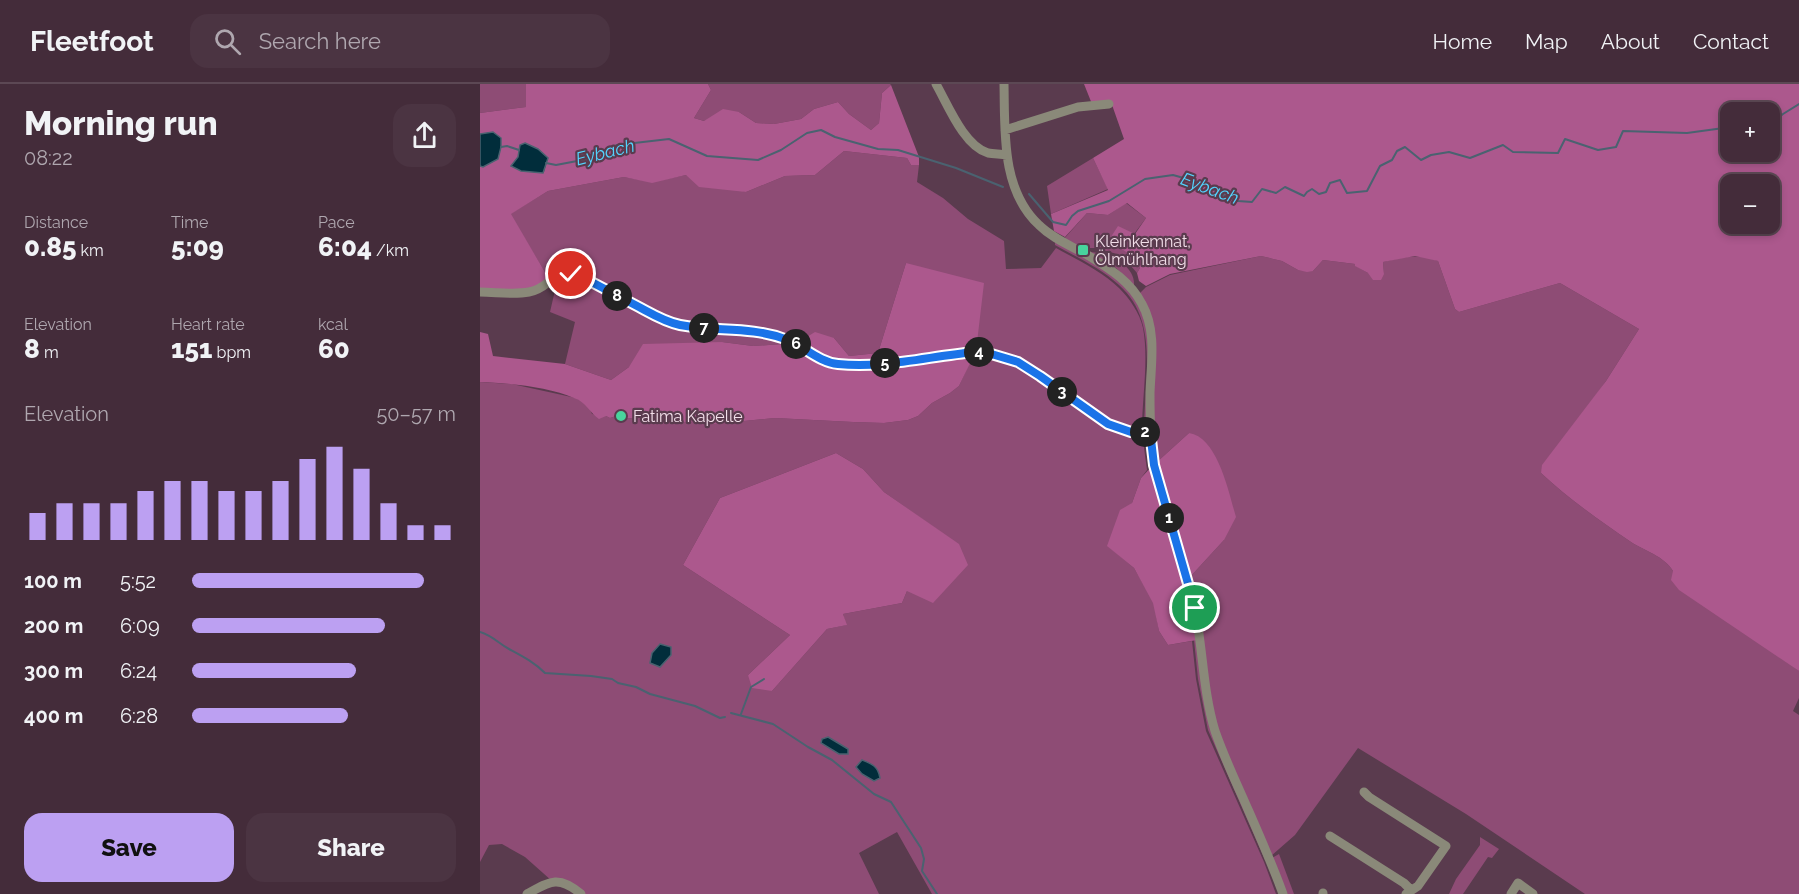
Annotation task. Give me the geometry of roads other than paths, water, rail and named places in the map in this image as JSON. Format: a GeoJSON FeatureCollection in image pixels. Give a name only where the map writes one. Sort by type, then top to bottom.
{"type":"FeatureCollection","features":[{"type":"Feature","properties":{"kind":"street"},"geometry":{"type":"LineString","coordinates":[[936,84],[964,134],[976,147],[988,153],[1007,155]]}},
{"type":"Feature","properties":{"kind":"street"},"geometry":{"type":"LineString","coordinates":[[1004,84],[1007,155],[1021,203],[1050,234],[1120,276],[1136,293],[1144,306],[1152,342],[1150,431],[1154,465],[1195,608],[1209,705],[1215,730],[1227,762],[1270,858],[1283,894]]}},
{"type":"Feature","properties":{"kind":"street"},"geometry":{"type":"LineString","coordinates":[[1005,130],[1078,107],[1109,104]]}},
{"type":"Feature","properties":{"kind":"street"},"geometry":{"type":"LineString","coordinates":[[480,292],[532,292],[559,275],[571,274],[582,277],[669,322],[695,327],[741,329],[769,334],[786,339],[836,364],[888,363],[956,354],[988,353],[1018,362],[1108,424],[1131,432],[1150,431]]}},
{"type":"Feature","properties":{"kind":"street"},"geometry":{"type":"LineString","coordinates":[[1330,837],[1404,883],[1408,892],[1418,886],[1446,846],[1364,792]]}},
{"type":"Feature","properties":{"kind":"street"},"geometry":{"type":"LineString","coordinates":[[527,894],[547,883],[561,881],[581,894]]}},
{"type":"Feature","properties":{"kind":"street"},"geometry":{"type":"LineString","coordinates":[[1511,894],[1518,883],[1533,894]]}},
{"type":"Feature","properties":{"kind":"water"},"geometry":{"type":"Polygon","coordinates":[[[493,132],[501,138],[498,159],[483,167],[480,166],[480,134],[493,132]]]}},
{"type":"Feature","properties":{"kind":"water"},"geometry":{"type":"Polygon","coordinates":[[[525,143],[538,149],[548,158],[543,173],[521,171],[511,166],[518,157],[520,145],[525,143]]]}},
{"type":"Feature","properties":{"kind":"water"},"geometry":{"type":"Polygon","coordinates":[[[660,644],[671,647],[671,655],[660,667],[650,663],[652,653],[660,644]]]}},
{"type":"Feature","properties":{"kind":"water"},"geometry":{"type":"Polygon","coordinates":[[[828,737],[848,749],[848,754],[839,754],[821,743],[822,739],[828,737]]]}},
{"type":"Feature","properties":{"kind":"water"},"geometry":{"type":"Polygon","coordinates":[[[862,760],[874,766],[880,778],[874,781],[862,774],[856,767],[862,760]]]}},
{"type":"Feature","properties":{"kind":"waterway","name":"Eybach"},"geometry":{"type":"LineString","coordinates":[[1780,116],[1799,104]]}},
{"type":"Feature","properties":{"kind":"waterway","name":"Eybach"},"geometry":{"type":"LineString","coordinates":[[1029,194],[1053,222],[1066,225],[1078,211],[1109,201],[1145,179],[1173,175],[1205,184],[1238,201],[1252,202],[1262,189],[1276,193],[1285,187],[1304,196],[1312,189],[1319,194],[1326,192],[1330,183],[1340,180],[1347,193],[1367,191],[1380,166],[1392,160],[1397,151],[1405,147],[1421,160],[1431,155],[1449,152],[1470,158],[1503,145],[1513,152],[1558,153],[1565,139],[1598,150],[1616,147],[1623,131],[1687,133],[1720,128]]}},
{"type":"Feature","properties":{"kind":"waterway","name":"Eybach"},"geometry":{"type":"LineString","coordinates":[[546,163],[556,165],[593,158],[617,145],[669,139],[707,156],[758,160],[781,150],[807,133],[821,130],[835,137],[878,149],[898,150],[956,168],[1003,187]]}},
{"type":"Feature","properties":{"kind":"waterway"},"geometry":{"type":"LineString","coordinates":[[501,147],[507,146],[519,150]]}},
{"type":"Feature","properties":{"kind":"waterway"},"geometry":{"type":"LineString","coordinates":[[480,632],[528,660],[545,673],[612,679],[650,694],[695,706],[720,718],[725,717]]}},
{"type":"Feature","properties":{"kind":"waterway"},"geometry":{"type":"LineString","coordinates":[[741,714],[751,687],[764,679]]}},
{"type":"Feature","properties":{"kind":"waterway"},"geometry":{"type":"LineString","coordinates":[[731,713],[773,724],[832,760],[874,794],[891,802],[921,848],[924,859],[922,871],[937,894]]}},
{"type":"Feature","properties":{"kind":"place","name":"Kleinkemnat, Ölmühlhang"},"geometry":{"type":"Point","coordinates":[1083,250]}},
{"type":"Feature","properties":{"kind":"place","name":"Fatima Kapelle"},"geometry":{"type":"Point","coordinates":[621,416]}}]}
